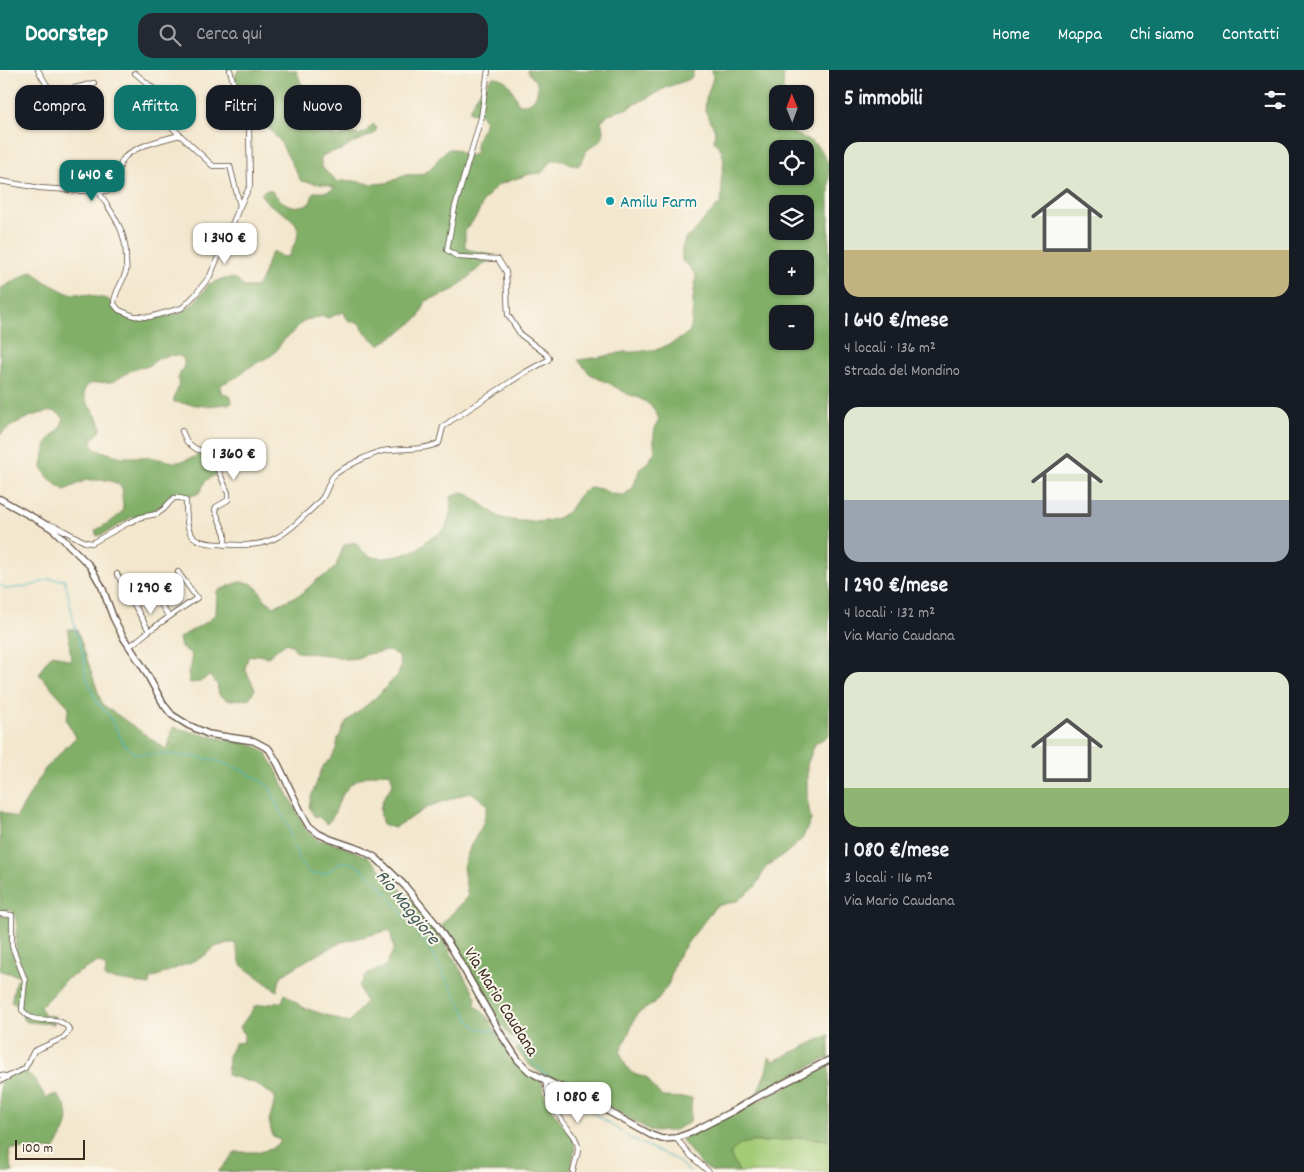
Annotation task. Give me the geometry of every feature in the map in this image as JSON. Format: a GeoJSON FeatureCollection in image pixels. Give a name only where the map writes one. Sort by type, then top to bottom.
{"type":"FeatureCollection","features":[{"type":"Feature","properties":{"kind":"main road","name":"Via Mario Caudana"},"geometry":{"type":"LineString","coordinates":[[0,499],[54,530],[90,566],[102,587],[123,637],[144,666],[164,705],[172,716],[208,734],[254,741],[269,750],[309,826],[330,840],[362,850],[376,858],[405,886],[436,924],[504,1038],[518,1060],[529,1072],[582,1096],[662,1139],[676,1138]]}},
{"type":"Feature","properties":{"kind":"main road"},"geometry":{"type":"LineString","coordinates":[[676,1138],[736,1110],[829,1060]]}},
{"type":"Feature","properties":{"kind":"street"},"geometry":{"type":"LineString","coordinates":[[38,70],[52,94],[94,83]]}},
{"type":"Feature","properties":{"kind":"street"},"geometry":{"type":"LineString","coordinates":[[99,192],[116,220],[125,240],[126,271],[114,298],[114,304],[119,310],[134,316],[150,317],[182,308],[210,276],[250,186],[249,126],[236,97],[230,70]]}},
{"type":"Feature","properties":{"kind":"street"},"geometry":{"type":"LineString","coordinates":[[43,523],[57,527],[85,542],[92,543],[141,517],[157,514],[174,498],[181,498],[186,501],[187,527],[191,535],[201,542],[257,544],[272,540],[297,523],[322,499],[331,479],[336,473],[381,452],[427,447],[439,443],[443,427],[452,420],[549,358],[521,335],[508,315],[506,272],[498,259],[458,257],[447,250],[455,208],[481,118],[488,70]]}},
{"type":"Feature","properties":{"kind":"street"},"geometry":{"type":"LineString","coordinates":[[135,73],[154,89],[161,104],[164,120],[213,166],[230,166],[240,206]]}},
{"type":"Feature","properties":{"kind":"street"},"geometry":{"type":"LineString","coordinates":[[0,181],[40,188],[99,192],[111,190],[116,183],[124,158],[151,142],[180,135]]}},
{"type":"Feature","properties":{"kind":"street"},"geometry":{"type":"LineString","coordinates":[[182,431],[187,442],[196,449],[207,452],[212,457],[228,493],[228,500],[216,507],[215,510],[225,534],[225,544]]}},
{"type":"Feature","properties":{"kind":"street"},"geometry":{"type":"LineString","coordinates":[[129,647],[197,598],[178,572]]}},
{"type":"Feature","properties":{"kind":"street"},"geometry":{"type":"LineString","coordinates":[[117,574],[149,631]]}},
{"type":"Feature","properties":{"kind":"street"},"geometry":{"type":"LineString","coordinates":[[152,590],[169,617]]}},
{"type":"Feature","properties":{"kind":"street"},"geometry":{"type":"LineString","coordinates":[[0,914],[12,915],[12,946],[25,980],[22,1010],[31,1018],[60,1021],[70,1030],[63,1038],[34,1051],[25,1068],[0,1081]]}},
{"type":"Feature","properties":{"kind":"street"},"geometry":{"type":"LineString","coordinates":[[0,1075],[8,1077]]}},
{"type":"Feature","properties":{"kind":"street"},"geometry":{"type":"LineString","coordinates":[[545,1080],[546,1093],[576,1140],[578,1150],[573,1172]]}},
{"type":"Feature","properties":{"kind":"street"},"geometry":{"type":"LineString","coordinates":[[676,1138],[690,1155],[709,1172]]}},
{"type":"Feature","properties":{"kind":"green space"},"geometry":{"type":"Polygon","coordinates":[[[238,70],[296,70],[302,85],[284,85],[284,130],[326,130],[331,135],[341,137],[345,132],[358,135],[366,132],[373,124],[377,128],[374,134],[342,150],[328,153],[321,157],[321,162],[323,169],[338,182],[348,180],[374,184],[390,182],[407,175],[424,173],[433,166],[442,154],[450,149],[464,155],[475,154],[477,139],[485,123],[481,114],[470,112],[470,108],[478,94],[493,77],[503,79],[512,89],[518,103],[526,104],[533,100],[538,88],[527,70],[693,70],[690,79],[667,87],[628,108],[608,115],[601,121],[604,133],[602,138],[586,151],[578,166],[552,160],[541,173],[530,174],[498,185],[483,202],[476,217],[465,231],[465,248],[489,254],[492,256],[490,261],[480,267],[455,289],[426,301],[419,317],[402,331],[379,345],[363,330],[361,325],[357,322],[349,321],[343,312],[328,318],[323,316],[306,320],[282,342],[272,355],[220,386],[221,392],[231,397],[232,403],[227,404],[205,406],[174,402],[178,379],[184,363],[182,357],[175,356],[161,357],[149,366],[134,369],[114,381],[88,385],[85,388],[85,398],[101,426],[101,431],[93,438],[92,444],[94,449],[122,457],[150,457],[173,462],[179,462],[200,454],[206,455],[216,468],[217,474],[205,481],[201,491],[197,494],[191,496],[170,496],[163,504],[148,514],[132,517],[97,536],[95,531],[116,518],[122,511],[123,490],[118,484],[108,480],[86,480],[65,490],[48,477],[42,468],[45,446],[60,428],[64,418],[55,411],[40,414],[26,418],[0,435],[0,289],[31,271],[44,281],[67,293],[108,299],[118,312],[127,318],[138,321],[181,313],[194,303],[209,284],[220,280],[231,278],[236,279],[244,287],[256,287],[262,279],[273,251],[283,257],[289,256],[298,233],[294,222],[265,200],[261,194],[265,190],[271,190],[288,205],[298,206],[310,203],[314,192],[323,192],[335,188],[301,181],[280,141],[270,130],[274,130],[274,85],[236,85],[235,77],[238,70]]]}},
{"type":"Feature","properties":{"kind":"green space"},"geometry":{"type":"Polygon","coordinates":[[[712,70],[784,70],[783,85],[769,85],[769,130],[791,130],[792,133],[807,140],[769,140],[769,185],[814,185],[814,144],[829,163],[829,735],[815,744],[807,765],[807,798],[811,820],[802,839],[766,867],[756,886],[737,901],[716,906],[675,961],[669,983],[656,1002],[637,1014],[620,1052],[629,1070],[646,1077],[662,1097],[692,1098],[690,1122],[673,1131],[651,1131],[590,1096],[543,1075],[528,1064],[516,1049],[523,1045],[511,1037],[496,1018],[463,958],[441,925],[468,897],[463,867],[471,845],[482,826],[488,805],[471,792],[430,806],[394,828],[383,824],[380,811],[382,802],[393,783],[390,773],[362,778],[351,785],[342,796],[327,824],[319,817],[314,816],[309,807],[323,766],[331,759],[346,722],[374,699],[398,675],[401,665],[398,655],[388,651],[346,659],[297,652],[292,645],[285,643],[268,657],[258,655],[248,657],[245,669],[255,689],[249,699],[228,700],[219,695],[217,684],[209,676],[200,682],[190,683],[188,673],[192,663],[191,653],[181,648],[179,638],[208,621],[216,613],[217,591],[239,582],[251,583],[259,590],[265,600],[275,606],[301,594],[318,579],[328,574],[336,566],[344,545],[355,542],[368,555],[378,558],[414,551],[446,527],[449,520],[451,497],[461,492],[471,496],[499,517],[535,522],[558,518],[568,512],[581,493],[590,487],[612,494],[624,495],[633,488],[640,468],[649,461],[655,451],[654,434],[659,419],[654,409],[646,402],[589,373],[578,360],[624,352],[659,349],[680,339],[690,331],[696,276],[690,267],[682,261],[682,249],[685,239],[721,203],[722,192],[721,182],[724,160],[721,150],[714,141],[715,130],[705,110],[706,99],[713,78],[712,70]]]}},
{"type":"Feature","properties":{"kind":"green space"},"geometry":{"type":"Polygon","coordinates":[[[68,629],[77,629],[102,704],[167,750],[173,727],[259,748],[267,754],[274,766],[306,830],[319,841],[325,840],[367,856],[402,890],[429,920],[445,943],[476,997],[475,1005],[487,1016],[506,1049],[522,1068],[542,1082],[549,1104],[573,1138],[575,1150],[571,1172],[218,1172],[235,1152],[259,1152],[271,1149],[281,1141],[272,1135],[269,1120],[275,1096],[254,1083],[227,1075],[228,1056],[235,1043],[244,1042],[244,1034],[240,1027],[255,1006],[282,1002],[285,994],[302,1007],[349,1023],[365,1002],[359,986],[368,973],[385,967],[394,949],[390,930],[342,942],[310,958],[281,976],[277,991],[241,965],[235,943],[215,947],[203,957],[150,979],[149,985],[105,978],[106,967],[98,962],[65,980],[40,1007],[45,1015],[55,1016],[54,1024],[28,1022],[23,1019],[19,1006],[11,1002],[16,981],[25,974],[18,958],[15,917],[10,909],[0,912],[0,811],[16,818],[45,769],[76,737],[66,720],[69,707],[39,674],[53,654],[71,661],[68,629]]]}},
{"type":"Feature","properties":{"kind":"green space"},"geometry":{"type":"Polygon","coordinates":[[[0,916],[10,917],[10,947],[21,976],[0,971],[0,916]]]}},
{"type":"Feature","properties":{"kind":"green space"},"geometry":{"type":"Polygon","coordinates":[[[829,1035],[829,1057],[757,1093],[766,1072],[769,1057],[774,1061],[829,1035]]]}},
{"type":"Feature","properties":{"kind":"green space"},"geometry":{"type":"Polygon","coordinates":[[[829,1066],[829,1140],[800,1137],[741,1144],[730,1155],[739,1172],[715,1172],[705,1167],[681,1139],[829,1066]]]}},
{"type":"Feature","properties":{"kind":"green space"},"geometry":{"type":"Polygon","coordinates":[[[26,1072],[35,1080],[46,1098],[56,1094],[64,1104],[68,1116],[66,1128],[54,1150],[9,1149],[13,1172],[0,1172],[0,1074],[26,1072]]]}},
{"type":"Feature","properties":{"kind":"green space"},"geometry":{"type":"Polygon","coordinates":[[[800,1137],[829,1140],[829,1172],[739,1172],[730,1155],[740,1144],[800,1137]]]}},
{"type":"Feature","properties":{"kind":"waterway","name":"Rio Maggiore"},"geometry":{"type":"LineString","coordinates":[[0,585],[7,589],[34,585],[48,579],[65,580],[84,658],[86,677],[98,704],[108,714],[124,744],[135,754],[168,754],[211,759],[237,768],[259,779],[270,788],[279,810],[287,823],[299,860],[304,868],[311,874],[324,874],[342,862],[358,866],[382,887],[427,945],[470,1021],[477,1028],[493,1031],[499,1035]]}},
{"type":"Feature","properties":{"kind":"waterway","name":"Rio Maggiore"},"geometry":{"type":"LineString","coordinates":[[506,1039],[520,1049],[555,1082]]}},
{"type":"Feature","properties":{"kind":"waterway","name":"Rio Maggiore"},"geometry":{"type":"LineString","coordinates":[[560,1090],[564,1097],[576,1107],[589,1110],[630,1138],[675,1159],[690,1172]]}},
{"type":"Feature","properties":{"kind":"place","name":"Amilu Farm"},"geometry":{"type":"Point","coordinates":[610,201]}}]}
